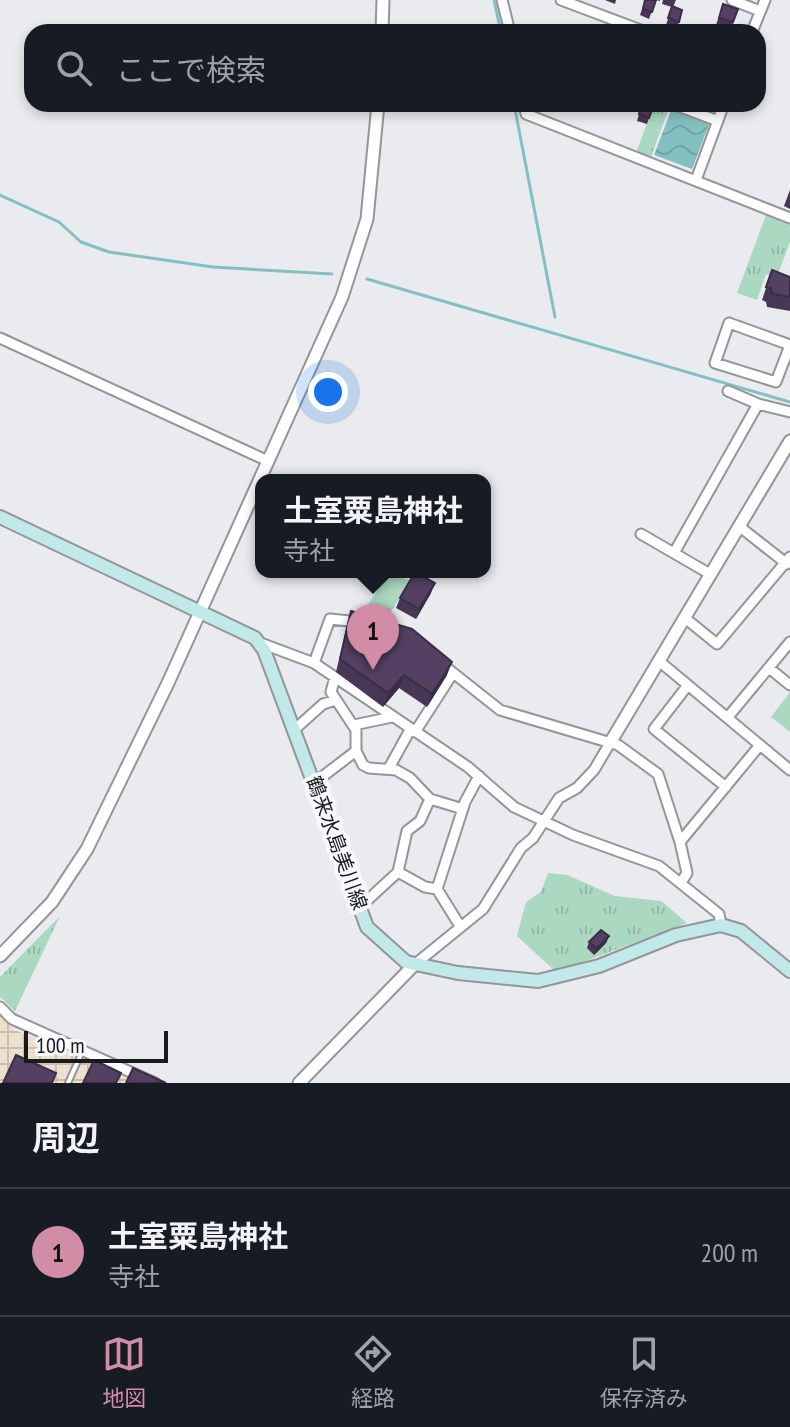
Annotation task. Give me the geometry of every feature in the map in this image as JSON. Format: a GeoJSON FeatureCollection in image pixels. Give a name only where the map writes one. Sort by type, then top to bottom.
{"type":"FeatureCollection","features":[{"type":"Feature","properties":{"kind":"main road"},"geometry":{"type":"LineString","coordinates":[[0,517],[201,610],[250,634],[258,642]]}},
{"type":"Feature","properties":{"kind":"main road","name":"鶴来水島美川線"},"geometry":{"type":"LineString","coordinates":[[258,642],[367,927],[379,940],[414,965],[538,981],[599,966],[676,935],[721,925]]}},
{"type":"Feature","properties":{"kind":"main road"},"geometry":{"type":"LineString","coordinates":[[721,925],[741,931],[790,971]]}},
{"type":"Feature","properties":{"kind":"street"},"geometry":{"type":"LineString","coordinates":[[382,24],[383,0]]}},
{"type":"Feature","properties":{"kind":"street"},"geometry":{"type":"LineString","coordinates":[[502,0],[508,24]]}},
{"type":"Feature","properties":{"kind":"street"},"geometry":{"type":"LineString","coordinates":[[561,0],[625,24]]}},
{"type":"Feature","properties":{"kind":"street"},"geometry":{"type":"LineString","coordinates":[[732,0],[760,11]]}},
{"type":"Feature","properties":{"kind":"street"},"geometry":{"type":"LineString","coordinates":[[755,24],[765,0]]}},
{"type":"Feature","properties":{"kind":"street"},"geometry":{"type":"LineString","coordinates":[[262,474],[342,297],[357,253],[374,172],[378,112]]}},
{"type":"Feature","properties":{"kind":"street"},"geometry":{"type":"LineString","coordinates":[[526,112],[790,218]]}},
{"type":"Feature","properties":{"kind":"street"},"geometry":{"type":"LineString","coordinates":[[694,112],[718,121]]}},
{"type":"Feature","properties":{"kind":"street"},"geometry":{"type":"LineString","coordinates":[[696,180],[721,112]]}},
{"type":"Feature","properties":{"kind":"street"},"geometry":{"type":"LineString","coordinates":[[729,323],[790,345],[776,382],[715,363],[729,323]]}},
{"type":"Feature","properties":{"kind":"street"},"geometry":{"type":"LineString","coordinates":[[0,338],[268,461]]}},
{"type":"Feature","properties":{"kind":"street"},"geometry":{"type":"LineString","coordinates":[[728,391],[758,404],[790,412]]}},
{"type":"Feature","properties":{"kind":"street"},"geometry":{"type":"LineString","coordinates":[[674,553],[758,404]]}},
{"type":"Feature","properties":{"kind":"street"},"geometry":{"type":"LineString","coordinates":[[299,1083],[414,965],[483,909],[559,798],[577,788],[594,770],[790,441]]}},
{"type":"Feature","properties":{"kind":"street"},"geometry":{"type":"LineString","coordinates":[[0,956],[52,902],[87,849],[255,490]]}},
{"type":"Feature","properties":{"kind":"street"},"geometry":{"type":"LineString","coordinates":[[685,618],[717,644],[789,562],[740,527]]}},
{"type":"Feature","properties":{"kind":"street"},"geometry":{"type":"LineString","coordinates":[[641,534],[710,574]]}},
{"type":"Feature","properties":{"kind":"street"},"geometry":{"type":"LineString","coordinates":[[314,663],[330,619],[367,624]]}},
{"type":"Feature","properties":{"kind":"street"},"geometry":{"type":"LineString","coordinates":[[258,642],[314,663],[479,776],[514,807],[659,866],[682,881],[719,914],[721,925]]}},
{"type":"Feature","properties":{"kind":"street"},"geometry":{"type":"LineString","coordinates":[[728,717],[790,642]]}},
{"type":"Feature","properties":{"kind":"street"},"geometry":{"type":"LineString","coordinates":[[430,654],[500,710],[610,743],[658,774],[687,873],[682,881]]}},
{"type":"Feature","properties":{"kind":"street"},"geometry":{"type":"LineString","coordinates":[[659,661],[790,770]]}},
{"type":"Feature","properties":{"kind":"street"},"geometry":{"type":"LineString","coordinates":[[769,668],[790,685]]}},
{"type":"Feature","properties":{"kind":"street"},"geometry":{"type":"LineString","coordinates":[[389,768],[453,673]]}},
{"type":"Feature","properties":{"kind":"street"},"geometry":{"type":"LineString","coordinates":[[335,677],[331,692],[354,725],[356,751],[369,768],[389,768],[410,778],[430,799],[463,809]]}},
{"type":"Feature","properties":{"kind":"street"},"geometry":{"type":"LineString","coordinates":[[688,685],[654,729],[726,787]]}},
{"type":"Feature","properties":{"kind":"street"},"geometry":{"type":"LineString","coordinates":[[294,730],[323,704],[337,702],[352,688]]}},
{"type":"Feature","properties":{"kind":"street"},"geometry":{"type":"LineString","coordinates":[[354,725],[392,717]]}},
{"type":"Feature","properties":{"kind":"street"},"geometry":{"type":"LineString","coordinates":[[680,842],[760,745]]}},
{"type":"Feature","properties":{"kind":"street"},"geometry":{"type":"LineString","coordinates":[[314,783],[356,751]]}},
{"type":"Feature","properties":{"kind":"street"},"geometry":{"type":"LineString","coordinates":[[437,889],[463,809],[479,776]]}},
{"type":"Feature","properties":{"kind":"street"},"geometry":{"type":"LineString","coordinates":[[360,907],[398,872],[407,831],[420,821],[430,799]]}},
{"type":"Feature","properties":{"kind":"street"},"geometry":{"type":"LineString","coordinates":[[398,872],[425,887],[437,889],[460,926]]}},
{"type":"Feature","properties":{"kind":"street"},"geometry":{"type":"LineString","coordinates":[[0,1007],[12,1019],[155,1083]]}},
{"type":"Feature","properties":{"kind":"lane"},"geometry":{"type":"LineString","coordinates":[[68,1083],[83,1050]]}},
{"type":"Feature","properties":{"kind":"shaded area"},"geometry":{"type":"Polygon","coordinates":[[[0,1017],[15,1030],[140,1083],[0,1083],[0,1017]]]}},
{"type":"Feature","properties":{"kind":"green space"},"geometry":{"type":"Polygon","coordinates":[[[651,112],[668,112],[651,157],[636,153],[651,112]]]}},
{"type":"Feature","properties":{"kind":"green space"},"geometry":{"type":"Polygon","coordinates":[[[766,215],[790,224],[790,242],[777,277],[766,274],[757,300],[737,293],[766,215]]]}},
{"type":"Feature","properties":{"kind":"green space"},"geometry":{"type":"Polygon","coordinates":[[[384,578],[410,581],[386,620],[362,615],[384,578]]]}},
{"type":"Feature","properties":{"kind":"green space"},"geometry":{"type":"Polygon","coordinates":[[[790,692],[790,732],[771,717],[790,692]]]}},
{"type":"Feature","properties":{"kind":"green space"},"geometry":{"type":"Polygon","coordinates":[[[548,873],[567,875],[615,896],[661,901],[687,923],[556,972],[517,936],[526,902],[541,892],[548,873]]]}},
{"type":"Feature","properties":{"kind":"green space"},"geometry":{"type":"Polygon","coordinates":[[[60,916],[15,1011],[0,997],[0,977],[60,916]]]}},
{"type":"Feature","properties":{"kind":"water"},"geometry":{"type":"Polygon","coordinates":[[[670,112],[683,112],[710,122],[692,169],[654,155],[670,112]]]}},
{"type":"Feature","properties":{"kind":"building"},"geometry":{"type":"Polygon","coordinates":[[[645,0],[656,0],[652,12],[643,9],[645,0]]]}},
{"type":"Feature","properties":{"kind":"building"},"geometry":{"type":"Polygon","coordinates":[[[723,4],[738,9],[733,22],[719,18],[723,4]]]}},
{"type":"Feature","properties":{"kind":"building"},"geometry":{"type":"Polygon","coordinates":[[[672,6],[682,10],[679,22],[668,18],[672,6]]]}},
{"type":"Feature","properties":{"kind":"building"},"geometry":{"type":"Polygon","coordinates":[[[640,112],[651,112],[649,118],[640,112]]]}},
{"type":"Feature","properties":{"kind":"building"},"geometry":{"type":"Polygon","coordinates":[[[772,270],[790,277],[790,297],[772,294],[771,288],[766,287],[772,270]]]}},
{"type":"Feature","properties":{"kind":"building"},"geometry":{"type":"Polygon","coordinates":[[[412,578],[426,578],[435,583],[419,609],[400,598],[412,578]]]}},
{"type":"Feature","properties":{"kind":"building"},"geometry":{"type":"Polygon","coordinates":[[[351,611],[412,629],[452,662],[432,694],[404,675],[388,693],[340,659],[351,611]]]}},
{"type":"Feature","properties":{"kind":"building"},"geometry":{"type":"Polygon","coordinates":[[[601,930],[609,936],[597,948],[589,942],[601,930]]]}},
{"type":"Feature","properties":{"kind":"building"},"geometry":{"type":"Polygon","coordinates":[[[16,1055],[56,1073],[52,1083],[3,1083],[16,1055]]]}},
{"type":"Feature","properties":{"kind":"building"},"geometry":{"type":"Polygon","coordinates":[[[94,1060],[121,1073],[116,1083],[83,1083],[94,1060]]]}},
{"type":"Feature","properties":{"kind":"building"},"geometry":{"type":"Polygon","coordinates":[[[133,1068],[166,1083],[126,1083],[133,1068]]]}},
{"type":"Feature","properties":{"kind":"waterway"},"geometry":{"type":"LineString","coordinates":[[494,0],[499,24]]}},
{"type":"Feature","properties":{"kind":"waterway"},"geometry":{"type":"LineString","coordinates":[[516,112],[555,317]]}},
{"type":"Feature","properties":{"kind":"waterway"},"geometry":{"type":"LineString","coordinates":[[0,195],[59,222],[81,242],[109,252],[213,267],[332,274]]}},
{"type":"Feature","properties":{"kind":"waterway"},"geometry":{"type":"LineString","coordinates":[[367,279],[790,402]]}},
{"type":"Feature","properties":{"kind":"place","name":"土室粟島神社"},"geometry":{"type":"Point","coordinates":[373,670]}}]}
